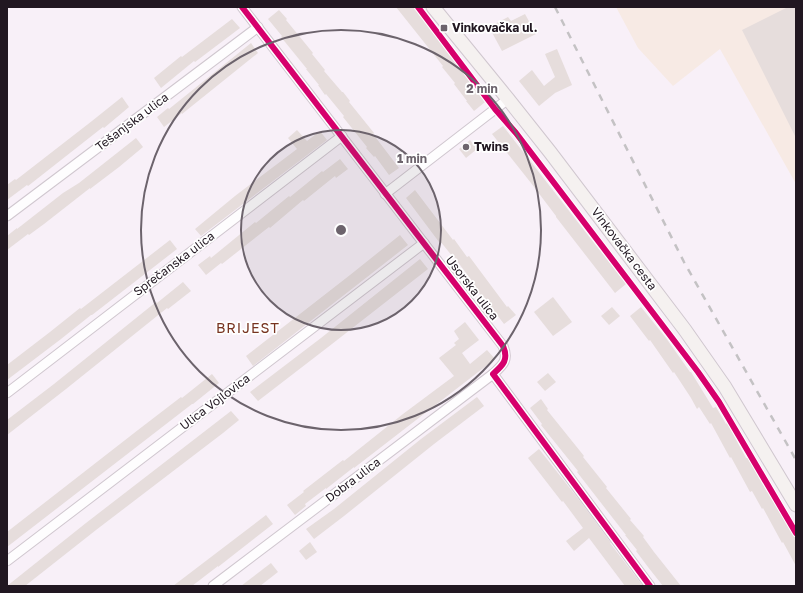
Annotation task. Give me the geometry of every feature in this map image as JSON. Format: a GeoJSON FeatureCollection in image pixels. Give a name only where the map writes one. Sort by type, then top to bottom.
{"type":"FeatureCollection","features":[{"type":"Feature","properties":{"kind":"main road","name":"Vinkovačka cesta"},"geometry":{"type":"LineString","coordinates":[[433,7],[508,99],[714,369],[796,505]]}},
{"type":"Feature","properties":{"kind":"street","name":"Usorska ulica"},"geometry":{"type":"LineString","coordinates":[[242,7],[503,346],[506,356],[502,366],[493,374]]}},
{"type":"Feature","properties":{"kind":"street","name":"Tešanjska ulica"},"geometry":{"type":"LineString","coordinates":[[7,216],[258,27]]}},
{"type":"Feature","properties":{"kind":"street"},"geometry":{"type":"LineString","coordinates":[[385,194],[508,99]]}},
{"type":"Feature","properties":{"kind":"street","name":"Sprečanska ulica"},"geometry":{"type":"LineString","coordinates":[[7,393],[342,136]]}},
{"type":"Feature","properties":{"kind":"street","name":"Ulica Vojlovica"},"geometry":{"type":"LineString","coordinates":[[7,561],[424,243]]}},
{"type":"Feature","properties":{"kind":"street"},"geometry":{"type":"LineString","coordinates":[[493,374],[650,586]]}},
{"type":"Feature","properties":{"kind":"street","name":"Dobra ulica"},"geometry":{"type":"LineString","coordinates":[[213,586],[493,374]]}},
{"type":"Feature","properties":{"kind":"shaded area"},"geometry":{"type":"Polygon","coordinates":[[[616,7],[796,7],[796,184],[720,49],[673,86],[638,48],[616,7]]]}},
{"type":"Feature","properties":{"kind":"building"},"geometry":{"type":"Polygon","coordinates":[[[396,7],[414,7],[448,50],[447,51],[485,102],[474,111],[442,67],[443,66],[396,7]]]}},
{"type":"Feature","properties":{"kind":"building"},"geometry":{"type":"Polygon","coordinates":[[[788,7],[796,7],[796,138],[742,30],[788,7]]]}},
{"type":"Feature","properties":{"kind":"building"},"geometry":{"type":"Polygon","coordinates":[[[279,10],[313,53],[312,54],[325,70],[324,71],[350,101],[349,102],[374,133],[373,134],[399,168],[389,175],[375,156],[374,157],[366,148],[367,147],[343,117],[344,116],[326,94],[325,95],[268,19],[279,10]]]}},
{"type":"Feature","properties":{"kind":"building"},"geometry":{"type":"Polygon","coordinates":[[[525,14],[536,34],[502,51],[489,27],[508,17],[511,21],[525,14]]]}},
{"type":"Feature","properties":{"kind":"building"},"geometry":{"type":"Polygon","coordinates":[[[232,19],[240,28],[195,62],[194,61],[161,88],[154,78],[181,56],[182,57],[232,19]]]}},
{"type":"Feature","properties":{"kind":"building"},"geometry":{"type":"Polygon","coordinates":[[[251,43],[258,53],[164,127],[157,117],[251,43]]]}},
{"type":"Feature","properties":{"kind":"building"},"geometry":{"type":"Polygon","coordinates":[[[557,49],[572,85],[555,93],[539,106],[519,81],[532,70],[544,86],[555,77],[545,54],[557,49]]]}},
{"type":"Feature","properties":{"kind":"building"},"geometry":{"type":"Polygon","coordinates":[[[122,97],[129,107],[28,186],[27,185],[7,200],[7,185],[15,179],[16,180],[122,97]]]}},
{"type":"Feature","properties":{"kind":"building"},"geometry":{"type":"Polygon","coordinates":[[[503,126],[626,284],[615,293],[492,134],[503,126]]]}},
{"type":"Feature","properties":{"kind":"building"},"geometry":{"type":"Polygon","coordinates":[[[297,130],[307,141],[320,131],[327,140],[201,236],[195,229],[235,196],[297,149],[288,138],[297,130]]]}},
{"type":"Feature","properties":{"kind":"building"},"geometry":{"type":"Polygon","coordinates":[[[136,138],[143,147],[44,224],[7,250],[7,236],[63,193],[79,183],[136,138]]]}},
{"type":"Feature","properties":{"kind":"building"},"geometry":{"type":"Polygon","coordinates":[[[470,140],[477,149],[466,158],[459,149],[470,140]]]}},
{"type":"Feature","properties":{"kind":"building"},"geometry":{"type":"Polygon","coordinates":[[[340,159],[348,169],[336,178],[335,176],[304,201],[303,200],[270,228],[269,227],[206,275],[198,265],[210,256],[211,258],[255,222],[256,223],[289,196],[290,197],[322,171],[323,172],[340,159]]]}},
{"type":"Feature","properties":{"kind":"building"},"geometry":{"type":"Polygon","coordinates":[[[415,190],[453,240],[454,239],[467,257],[469,256],[507,307],[508,306],[516,315],[504,324],[483,299],[454,257],[440,241],[439,242],[406,198],[415,190]]]}},
{"type":"Feature","properties":{"kind":"building"},"geometry":{"type":"Polygon","coordinates":[[[400,235],[408,245],[253,366],[246,356],[400,235]]]}},
{"type":"Feature","properties":{"kind":"building"},"geometry":{"type":"Polygon","coordinates":[[[170,240],[177,249],[7,380],[7,365],[170,240]]]}},
{"type":"Feature","properties":{"kind":"building"},"geometry":{"type":"Polygon","coordinates":[[[420,259],[428,269],[258,401],[250,392],[321,338],[420,259]]]}},
{"type":"Feature","properties":{"kind":"building"},"geometry":{"type":"Polygon","coordinates":[[[183,282],[191,291],[168,309],[167,308],[7,435],[7,420],[183,282]]]}},
{"type":"Feature","properties":{"kind":"building"},"geometry":{"type":"Polygon","coordinates":[[[553,297],[572,322],[553,336],[534,312],[553,297]]]}},
{"type":"Feature","properties":{"kind":"building"},"geometry":{"type":"Polygon","coordinates":[[[612,307],[620,316],[609,325],[601,316],[612,307]]]}},
{"type":"Feature","properties":{"kind":"building"},"geometry":{"type":"Polygon","coordinates":[[[641,307],[691,372],[713,408],[716,407],[726,424],[727,423],[746,458],[748,458],[767,492],[778,509],[780,508],[796,539],[796,566],[763,508],[762,509],[752,491],[750,492],[711,423],[710,424],[699,407],[697,409],[674,372],[673,373],[650,340],[649,341],[630,316],[641,307]]]}},
{"type":"Feature","properties":{"kind":"building"},"geometry":{"type":"Polygon","coordinates":[[[465,322],[479,340],[462,353],[470,364],[487,350],[495,359],[305,504],[306,506],[295,515],[287,505],[304,492],[303,491],[454,376],[439,358],[456,345],[454,343],[459,339],[454,331],[465,322]]]}},
{"type":"Feature","properties":{"kind":"building"},"geometry":{"type":"Polygon","coordinates":[[[548,373],[556,382],[545,391],[537,382],[548,373]]]}},
{"type":"Feature","properties":{"kind":"building"},"geometry":{"type":"Polygon","coordinates":[[[212,374],[219,383],[7,547],[7,532],[212,374]]]}},
{"type":"Feature","properties":{"kind":"building"},"geometry":{"type":"Polygon","coordinates":[[[477,397],[484,406],[314,539],[306,529],[334,509],[421,439],[477,397]]]}},
{"type":"Feature","properties":{"kind":"building"},"geometry":{"type":"Polygon","coordinates":[[[541,399],[548,409],[547,410],[584,456],[583,457],[607,487],[606,488],[681,586],[663,586],[577,472],[578,471],[541,425],[542,424],[530,408],[541,399]]]}},
{"type":"Feature","properties":{"kind":"building"},"geometry":{"type":"Polygon","coordinates":[[[231,411],[239,420],[223,433],[25,586],[7,586],[86,523],[231,411]]]}},
{"type":"Feature","properties":{"kind":"building"},"geometry":{"type":"Polygon","coordinates":[[[539,449],[580,501],[643,586],[625,586],[589,538],[574,551],[566,541],[583,528],[528,458],[539,449]]]}},
{"type":"Feature","properties":{"kind":"building"},"geometry":{"type":"Polygon","coordinates":[[[266,515],[273,524],[218,567],[192,586],[173,586],[266,515]]]}},
{"type":"Feature","properties":{"kind":"building"},"geometry":{"type":"Polygon","coordinates":[[[310,542],[317,552],[306,560],[299,551],[310,542]]]}},
{"type":"Feature","properties":{"kind":"building"},"geometry":{"type":"Polygon","coordinates":[[[271,563],[278,572],[260,586],[241,586],[271,563]]]}},
{"type":"Feature","properties":{"kind":"railway"},"geometry":{"type":"LineString","coordinates":[[555,7],[684,262],[796,460]]}},
{"type":"Feature","properties":{"kind":"cycle path"},"geometry":{"type":"LineString","coordinates":[[242,7],[503,346],[505,351],[504,362],[493,374],[650,586]]}},
{"type":"Feature","properties":{"kind":"cycle path"},"geometry":{"type":"LineString","coordinates":[[418,7],[698,372],[719,402],[796,533]]}},
{"type":"Feature","properties":{"kind":"place","name":"Vinkovačka ul."},"geometry":{"type":"Point","coordinates":[444,28]}},
{"type":"Feature","properties":{"kind":"place","name":"Twins"},"geometry":{"type":"Point","coordinates":[466,147]}},
{"type":"Feature","properties":{"kind":"district","name":"BRIJEST"},"geometry":{"type":"Point","coordinates":[248,328]}}]}
